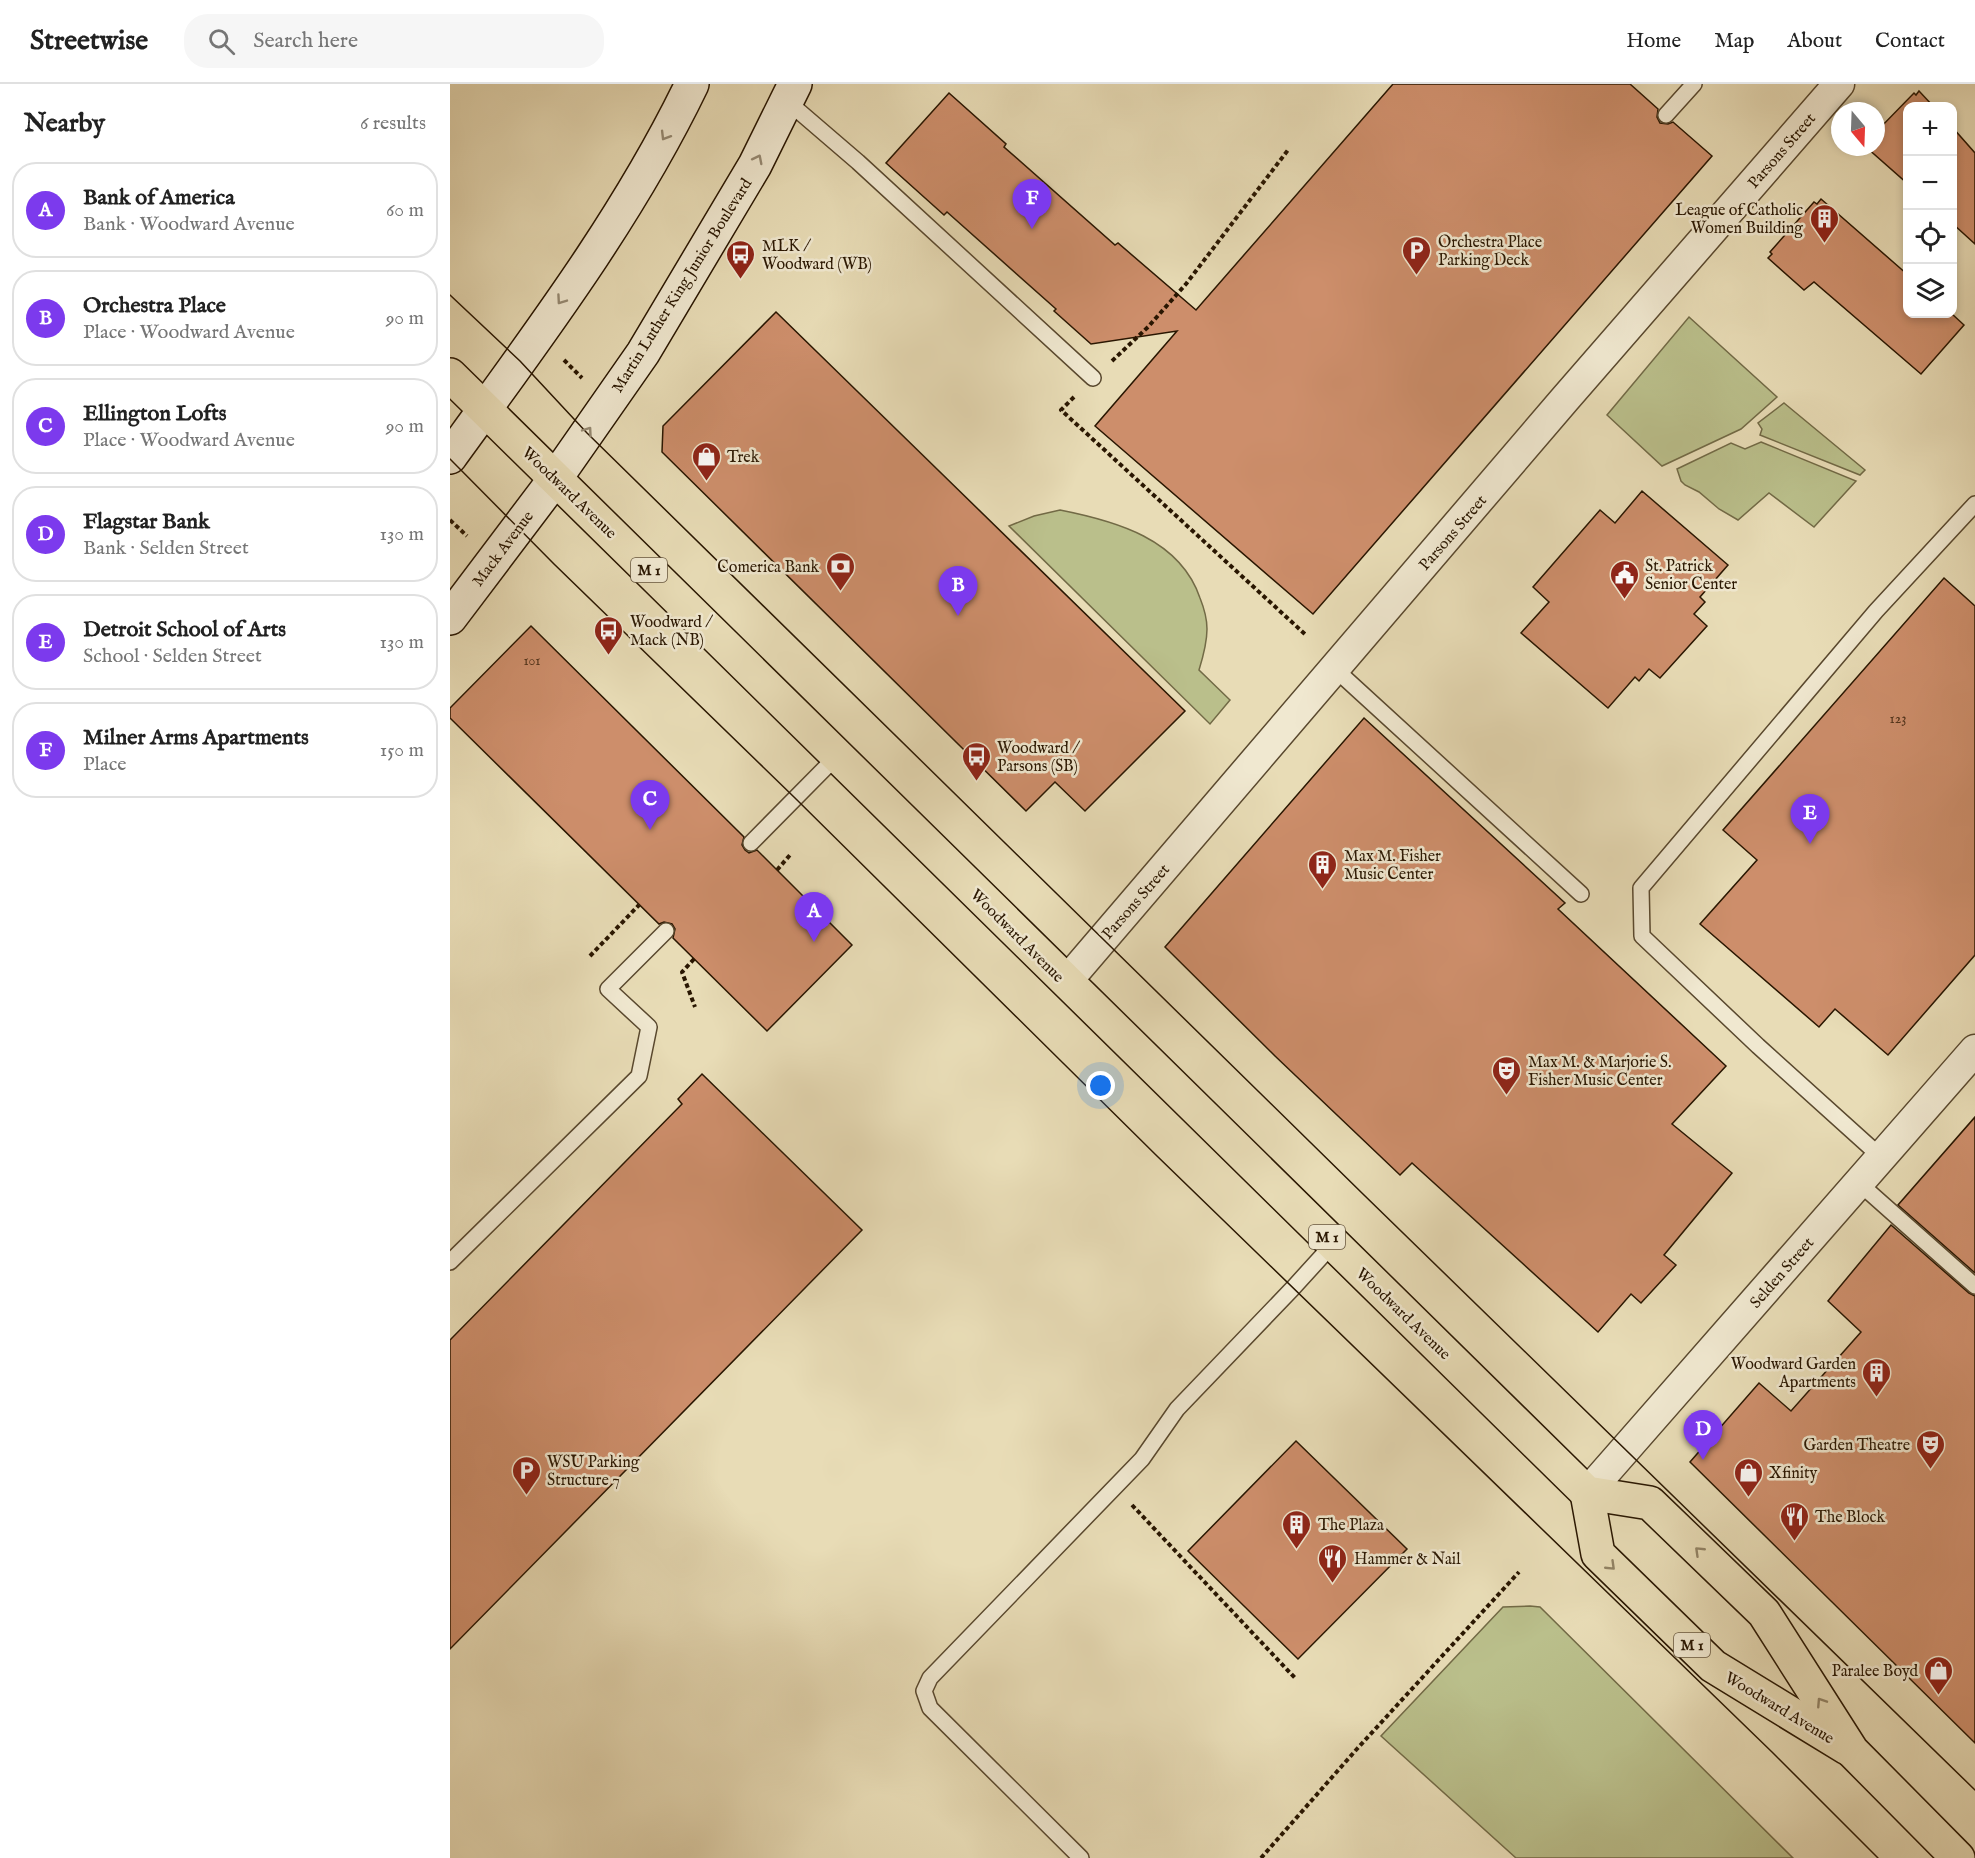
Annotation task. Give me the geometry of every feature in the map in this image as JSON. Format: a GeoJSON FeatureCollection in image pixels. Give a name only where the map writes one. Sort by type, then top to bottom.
{"type":"FeatureCollection","features":[{"type":"Feature","properties":{"kind":"main road"},"geometry":{"type":"LineString","coordinates":[[450,456],[520,361],[615,218],[674,121],[682,89]]}},
{"type":"Feature","properties":{"kind":"main road","name":"Martin Luther King Junior Boulevard"},"geometry":{"type":"LineString","coordinates":[[555,479],[643,352],[755,165],[784,90]]}},
{"type":"Feature","properties":{"kind":"main road","name":"Woodward Avenue"},"geometry":{"type":"LineString","coordinates":[[450,375],[1587,1493],[1598,1554],[1713,1666],[1852,1751]]}},
{"type":"Feature","properties":{"kind":"main road","name":"Mack Avenue"},"geometry":{"type":"LineString","coordinates":[[450,618],[555,479]]}},
{"type":"Feature","properties":{"kind":"main road","name":"Woodward Avenue"},"geometry":{"type":"LineString","coordinates":[[1587,1493],[1650,1503],[1764,1613],[1852,1751],[1958,1858]]}},
{"type":"Feature","properties":{"kind":"street","name":"Parsons Street"},"geometry":{"type":"LineString","coordinates":[[1066,982],[1682,263],[1839,84]]}},
{"type":"Feature","properties":{"kind":"street","name":"Selden Street"},"geometry":{"type":"LineString","coordinates":[[1587,1493],[1975,1050]]}},
{"type":"Feature","properties":{"kind":"lane"},"geometry":{"type":"LineString","coordinates":[[1666,115],[1694,84]]}},
{"type":"Feature","properties":{"kind":"lane"},"geometry":{"type":"LineString","coordinates":[[784,90],[858,162],[1093,378]]}},
{"type":"Feature","properties":{"kind":"lane"},"geometry":{"type":"LineString","coordinates":[[1881,1157],[1758,1046],[1642,936],[1641,888],[1876,611],[1975,504]]}},
{"type":"Feature","properties":{"kind":"lane"},"geometry":{"type":"LineString","coordinates":[[1335,669],[1581,894]]}},
{"type":"Feature","properties":{"kind":"lane"},"geometry":{"type":"LineString","coordinates":[[751,843],[837,756]]}},
{"type":"Feature","properties":{"kind":"lane"},"geometry":{"type":"LineString","coordinates":[[450,1262],[639,1076],[649,1027],[608,989],[666,931]]}},
{"type":"Feature","properties":{"kind":"lane"},"geometry":{"type":"LineString","coordinates":[[1859,1183],[1975,1286]]}},
{"type":"Feature","properties":{"kind":"lane"},"geometry":{"type":"LineString","coordinates":[[1081,1858],[930,1708],[924,1691],[930,1678],[1142,1459],[1177,1409],[1333,1244]]}},
{"type":"Feature","properties":{"kind":"path"},"geometry":{"type":"LineString","coordinates":[[1288,150],[1186,284],[1148,327],[1061,410],[1307,636]]}},
{"type":"Feature","properties":{"kind":"path"},"geometry":{"type":"LineString","coordinates":[[557,353],[582,378]]}},
{"type":"Feature","properties":{"kind":"path"},"geometry":{"type":"LineString","coordinates":[[450,520],[467,536]]}},
{"type":"Feature","properties":{"kind":"path"},"geometry":{"type":"LineString","coordinates":[[777,870],[790,855]]}},
{"type":"Feature","properties":{"kind":"path"},"geometry":{"type":"LineString","coordinates":[[590,956],[639,905]]}},
{"type":"Feature","properties":{"kind":"path"},"geometry":{"type":"LineString","coordinates":[[694,959],[682,972],[695,1006]]}},
{"type":"Feature","properties":{"kind":"path"},"geometry":{"type":"LineString","coordinates":[[1142,1514],[1295,1678]]}},
{"type":"Feature","properties":{"kind":"path"},"geometry":{"type":"LineString","coordinates":[[1261,1858],[1364,1741],[1520,1572]]}},
{"type":"Feature","properties":{"kind":"green space"},"geometry":{"type":"Polygon","coordinates":[[[1689,317],[1777,397],[1741,429],[1662,466],[1607,415],[1689,317]]]}},
{"type":"Feature","properties":{"kind":"green space"},"geometry":{"type":"Polygon","coordinates":[[[1784,403],[1865,470],[1860,475],[1760,435],[1762,429],[1758,423],[1784,403]]]}},
{"type":"Feature","properties":{"kind":"green space"},"geometry":{"type":"Polygon","coordinates":[[[1761,442],[1856,481],[1814,527],[1769,493],[1738,520],[1681,481],[1677,469],[1731,443],[1745,449],[1761,442]]]}},
{"type":"Feature","properties":{"kind":"green space"},"geometry":{"type":"Polygon","coordinates":[[[1060,510],[1103,520],[1144,536],[1162,547],[1178,561],[1191,578],[1203,606],[1207,625],[1206,645],[1199,670],[1230,700],[1210,724],[1009,526],[1034,516],[1060,510]]]}},
{"type":"Feature","properties":{"kind":"green space"},"geometry":{"type":"Polygon","coordinates":[[[1503,1607],[1540,1607],[1793,1858],[1516,1858],[1381,1736],[1503,1607]]]}},
{"type":"Feature","properties":{"kind":"building","name":"Orchestra Place Parking Deck"},"geometry":{"type":"Polygon","coordinates":[[[1393,84],[1630,84],[1658,109],[1657,117],[1660,123],[1673,122],[1712,156],[1313,614],[1095,426],[1177,331],[1091,344],[1054,311],[1056,309],[947,212],[944,215],[886,163],[949,93],[1006,144],[1004,147],[1115,245],[1118,243],[1196,310],[1393,84]]]}},
{"type":"Feature","properties":{"kind":"building"},"geometry":{"type":"Polygon","coordinates":[[[1919,91],[1929,102],[1905,102],[1914,93],[1916,95],[1919,91]]]}},
{"type":"Feature","properties":{"kind":"building"},"geometry":{"type":"Polygon","coordinates":[[[1903,104],[1903,180],[1876,156],[1885,156],[1885,123],[1903,104]]]}},
{"type":"Feature","properties":{"kind":"building"},"geometry":{"type":"Polygon","coordinates":[[[1957,133],[1975,153],[1975,244],[1957,228],[1957,133]]]}},
{"type":"Feature","properties":{"kind":"building","name":"League of Catholic Women Building"},"geometry":{"type":"Polygon","coordinates":[[[1821,199],[1903,271],[1903,318],[1956,318],[1964,325],[1921,374],[1814,282],[1804,290],[1768,258],[1772,254],[1770,252],[1814,202],[1817,204],[1821,199]]]}},
{"type":"Feature","properties":{"kind":"building"},"geometry":{"type":"Polygon","coordinates":[[[776,312],[1185,711],[1085,811],[1055,782],[1026,811],[662,452],[663,426],[776,312]]]}},
{"type":"Feature","properties":{"kind":"building","name":"St. Patrick Senior Center"},"geometry":{"type":"Polygon","coordinates":[[[1642,491],[1728,565],[1700,597],[1705,602],[1694,614],[1707,626],[1660,678],[1649,669],[1639,681],[1635,677],[1608,708],[1521,633],[1549,602],[1533,587],[1600,510],[1615,523],[1642,491]]]}},
{"type":"Feature","properties":{"kind":"building"},"geometry":{"type":"Polygon","coordinates":[[[1944,578],[1975,606],[1975,955],[1888,1055],[1835,1009],[1819,1027],[1700,924],[1757,860],[1723,830],[1944,578]]]}},
{"type":"Feature","properties":{"kind":"building"},"geometry":{"type":"Polygon","coordinates":[[[531,626],[744,837],[742,845],[745,850],[749,853],[757,850],[852,945],[767,1031],[673,938],[675,929],[672,924],[664,922],[659,924],[450,718],[450,708],[531,626]]]}},
{"type":"Feature","properties":{"kind":"building","name":"Max M. & Marjorie S. Fisher Music Center"},"geometry":{"type":"Polygon","coordinates":[[[1364,718],[1565,903],[1558,909],[1726,1066],[1672,1124],[1732,1173],[1664,1255],[1676,1265],[1641,1303],[1631,1294],[1598,1332],[1412,1163],[1400,1175],[1165,947],[1364,718]]]}},
{"type":"Feature","properties":{"kind":"building","name":"WSU Parking Structure 7"},"geometry":{"type":"Polygon","coordinates":[[[702,1074],[862,1230],[450,1649],[450,1340],[682,1104],[678,1099],[702,1074]]]}},
{"type":"Feature","properties":{"kind":"building"},"geometry":{"type":"Polygon","coordinates":[[[1975,1117],[1975,1273],[1898,1205],[1975,1117]]]}},
{"type":"Feature","properties":{"kind":"building"},"geometry":{"type":"Polygon","coordinates":[[[1891,1225],[1975,1296],[1975,1743],[1690,1462],[1759,1383],[1791,1411],[1861,1332],[1828,1301],[1891,1225]]]}},
{"type":"Feature","properties":{"kind":"building","name":"The Plaza"},"geometry":{"type":"Polygon","coordinates":[[[1296,1441],[1407,1549],[1298,1659],[1188,1551],[1296,1441]]]}},
{"type":"Feature","properties":{"kind":"tram line"},"geometry":{"type":"LineString","coordinates":[[450,295],[520,361],[587,433],[1364,1195],[1975,1790]]}},
{"type":"Feature","properties":{"kind":"tram line"},"geometry":{"type":"LineString","coordinates":[[450,459],[1157,1156],[1772,1752],[1878,1858]]}},
{"type":"Feature","properties":{"kind":"place","name":"Milner Arms Apartments"},"geometry":{"type":"Point","coordinates":[1032,229]}},
{"type":"Feature","properties":{"kind":"place","name":"League of Catholic Women Building"},"geometry":{"type":"Point","coordinates":[1824,244]}},
{"type":"Feature","properties":{"kind":"place","name":"Orchestra Place Parking Deck"},"geometry":{"type":"Point","coordinates":[1417,276]}},
{"type":"Feature","properties":{"kind":"place","name":"MLK / Woodward (WB)"},"geometry":{"type":"Point","coordinates":[741,280]}},
{"type":"Feature","properties":{"kind":"place","name":"Trek"},"geometry":{"type":"Point","coordinates":[706,482]}},
{"type":"Feature","properties":{"kind":"place","name":"Comerica Bank"},"geometry":{"type":"Point","coordinates":[840,592]}},
{"type":"Feature","properties":{"kind":"place","name":"St. Patrick Senior Center"},"geometry":{"type":"Point","coordinates":[1624,600]}},
{"type":"Feature","properties":{"kind":"place","name":"Orchestra Place"},"geometry":{"type":"Point","coordinates":[958,616]}},
{"type":"Feature","properties":{"kind":"place","name":"Woodward / Mack (NB)"},"geometry":{"type":"Point","coordinates":[609,656]}},
{"type":"Feature","properties":{"kind":"place","name":"Woodward / Parsons (SB)"},"geometry":{"type":"Point","coordinates":[976,782]}},
{"type":"Feature","properties":{"kind":"place","name":"Ellington Lofts"},"geometry":{"type":"Point","coordinates":[650,830]}},
{"type":"Feature","properties":{"kind":"place","name":"Detroit School of Arts"},"geometry":{"type":"Point","coordinates":[1810,844]}},
{"type":"Feature","properties":{"kind":"place","name":"Max M. Fisher Music Center"},"geometry":{"type":"Point","coordinates":[1323,890]}},
{"type":"Feature","properties":{"kind":"place","name":"Bank of America"},"geometry":{"type":"Point","coordinates":[814,942]}},
{"type":"Feature","properties":{"kind":"place","name":"Max M. & Marjorie S. Fisher Music Center"},"geometry":{"type":"Point","coordinates":[1507,1096]}},
{"type":"Feature","properties":{"kind":"place","name":"Woodward Garden Apartments"},"geometry":{"type":"Point","coordinates":[1877,1398]}},
{"type":"Feature","properties":{"kind":"place","name":"Flagstar Bank"},"geometry":{"type":"Point","coordinates":[1703,1460]}},
{"type":"Feature","properties":{"kind":"place","name":"Garden Theatre"},"geometry":{"type":"Point","coordinates":[1931,1470]}},
{"type":"Feature","properties":{"kind":"place","name":"WSU Parking Structure 7"},"geometry":{"type":"Point","coordinates":[526,1496]}},
{"type":"Feature","properties":{"kind":"place","name":"Xfinity"},"geometry":{"type":"Point","coordinates":[1748,1498]}},
{"type":"Feature","properties":{"kind":"place","name":"The Block"},"geometry":{"type":"Point","coordinates":[1794,1542]}},
{"type":"Feature","properties":{"kind":"place","name":"The Plaza"},"geometry":{"type":"Point","coordinates":[1297,1550]}},
{"type":"Feature","properties":{"kind":"place","name":"Hammer & Nail"},"geometry":{"type":"Point","coordinates":[1333,1584]}},
{"type":"Feature","properties":{"kind":"place","name":"Paralee Boyd"},"geometry":{"type":"Point","coordinates":[1939,1696]}}]}
